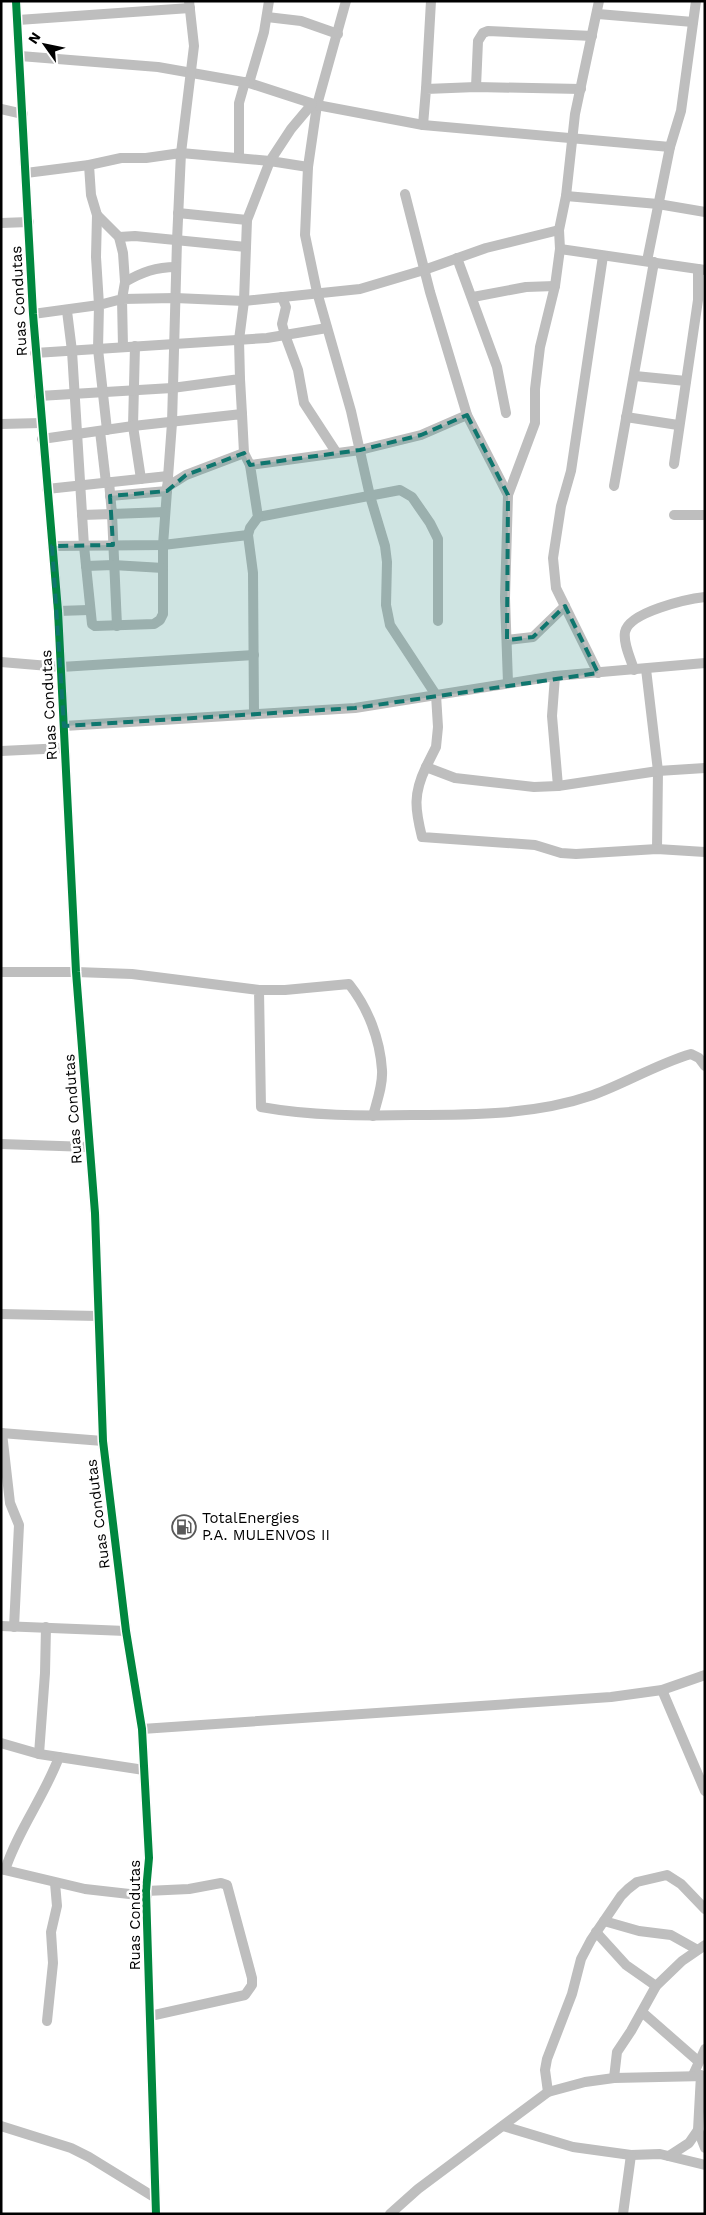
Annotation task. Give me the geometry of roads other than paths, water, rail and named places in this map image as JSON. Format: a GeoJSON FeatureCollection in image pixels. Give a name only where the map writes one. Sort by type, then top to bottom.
{"type":"FeatureCollection","features":[{"type":"Feature","properties":{"kind":"street","name":"Ruas Condutas"},"geometry":{"type":"LineString","coordinates":[[16,1],[33,314],[42,439],[58,611],[76,972],[95,1213],[103,1441],[126,1631],[142,1730],[149,1858],[147,1893],[154,2197],[156,2214]]}},
{"type":"Feature","properties":{"kind":"street"},"geometry":{"type":"LineString","coordinates":[[239,158],[239,103],[267,17],[269,1]]}},
{"type":"Feature","properties":{"kind":"street"},"geometry":{"type":"LineString","coordinates":[[346,1],[338,34],[314,105],[308,167],[305,234],[326,328],[351,411],[370,496],[385,546],[387,562],[386,605],[390,625],[436,695],[438,727],[436,747],[420,779],[415,804],[422,837],[535,844],[561,853],[576,854],[658,849],[705,852]]}},
{"type":"Feature","properties":{"kind":"street"},"geometry":{"type":"LineString","coordinates":[[423,125],[431,1]]}},
{"type":"Feature","properties":{"kind":"street"},"geometry":{"type":"LineString","coordinates":[[508,683],[505,598],[508,495],[535,423],[535,389],[540,347],[555,286],[560,249],[559,230],[566,196],[572,138],[598,14],[599,1]]}},
{"type":"Feature","properties":{"kind":"street"},"geometry":{"type":"LineString","coordinates":[[614,486],[635,376],[658,204],[670,147],[681,111],[696,1]]}},
{"type":"Feature","properties":{"kind":"street"},"geometry":{"type":"LineString","coordinates":[[18,20],[190,5],[194,46],[181,153],[172,423],[163,545],[163,614],[160,620],[154,624],[93,626],[89,610],[72,350],[67,310]]}},
{"type":"Feature","properties":{"kind":"street"},"geometry":{"type":"LineString","coordinates":[[598,14],[692,22]]}},
{"type":"Feature","properties":{"kind":"street"},"geometry":{"type":"LineString","coordinates":[[267,17],[301,21],[338,34]]}},
{"type":"Feature","properties":{"kind":"street"},"geometry":{"type":"LineString","coordinates":[[476,87],[478,41],[483,33],[488,31],[592,36]]}},
{"type":"Feature","properties":{"kind":"street"},"geometry":{"type":"LineString","coordinates":[[20,56],[136,64],[190,73],[247,83],[314,105],[423,125],[670,147]]}},
{"type":"Feature","properties":{"kind":"street"},"geometry":{"type":"LineString","coordinates":[[426,89],[476,87],[581,89]]}},
{"type":"Feature","properties":{"kind":"street"},"geometry":{"type":"LineString","coordinates":[[258,517],[250,465],[244,453],[240,378],[239,340],[244,301],[247,220],[270,161],[291,129],[314,105]]}},
{"type":"Feature","properties":{"kind":"street"},"geometry":{"type":"LineString","coordinates":[[1,110],[23,114]]}},
{"type":"Feature","properties":{"kind":"street"},"geometry":{"type":"LineString","coordinates":[[26,173],[89,165],[121,158],[181,153],[270,161],[308,167]]}},
{"type":"Feature","properties":{"kind":"street"},"geometry":{"type":"LineString","coordinates":[[89,165],[91,195],[97,215],[98,349],[107,482],[112,514],[117,626]]}},
{"type":"Feature","properties":{"kind":"street"},"geometry":{"type":"LineString","coordinates":[[406,194],[424,270],[466,415],[508,495]]}},
{"type":"Feature","properties":{"kind":"street"},"geometry":{"type":"LineString","coordinates":[[566,196],[658,204],[705,212]]}},
{"type":"Feature","properties":{"kind":"street"},"geometry":{"type":"LineString","coordinates":[[178,213],[247,220]]}},
{"type":"Feature","properties":{"kind":"street"},"geometry":{"type":"LineString","coordinates":[[97,215],[119,237],[124,253],[125,282],[122,299],[123,347]]}},
{"type":"Feature","properties":{"kind":"street"},"geometry":{"type":"LineString","coordinates":[[1,223],[29,222]]}},
{"type":"Feature","properties":{"kind":"street"},"geometry":{"type":"LineString","coordinates":[[33,314],[99,305],[122,299],[175,298],[244,301],[360,289],[457,258],[559,230]]}},
{"type":"Feature","properties":{"kind":"street"},"geometry":{"type":"LineString","coordinates":[[119,237],[135,236],[246,247]]}},
{"type":"Feature","properties":{"kind":"street"},"geometry":{"type":"LineString","coordinates":[[560,249],[701,269],[674,464]]}},
{"type":"Feature","properties":{"kind":"street"},"geometry":{"type":"LineString","coordinates":[[598,673],[556,588],[553,558],[561,506],[571,471],[603,256]]}},
{"type":"Feature","properties":{"kind":"street"},"geometry":{"type":"LineString","coordinates":[[457,258],[473,297],[497,367],[506,413]]}},
{"type":"Feature","properties":{"kind":"street"},"geometry":{"type":"LineString","coordinates":[[125,282],[138,274],[158,267],[176,267]]}},
{"type":"Feature","properties":{"kind":"street"},"geometry":{"type":"LineString","coordinates":[[473,297],[526,287],[555,286]]}},
{"type":"Feature","properties":{"kind":"street"},"geometry":{"type":"LineString","coordinates":[[282,297],[286,307],[282,324],[298,370],[306,408],[336,452]]}},
{"type":"Feature","properties":{"kind":"street"},"geometry":{"type":"LineString","coordinates":[[36,353],[239,340],[285,336],[326,328]]}},
{"type":"Feature","properties":{"kind":"street"},"geometry":{"type":"LineString","coordinates":[[135,346],[133,426],[141,479]]}},
{"type":"Feature","properties":{"kind":"street"},"geometry":{"type":"LineString","coordinates":[[635,376],[686,381]]}},
{"type":"Feature","properties":{"kind":"street"},"geometry":{"type":"LineString","coordinates":[[39,396],[172,388],[240,378]]}},
{"type":"Feature","properties":{"kind":"street"},"geometry":{"type":"LineString","coordinates":[[42,439],[133,426],[242,414]]}},
{"type":"Feature","properties":{"kind":"street"},"geometry":{"type":"LineString","coordinates":[[250,465],[360,450],[421,435],[466,415]]}},
{"type":"Feature","properties":{"kind":"street"},"geometry":{"type":"LineString","coordinates":[[626,417],[678,425]]}},
{"type":"Feature","properties":{"kind":"street"},"geometry":{"type":"LineString","coordinates":[[1,424],[41,423]]}},
{"type":"Feature","properties":{"kind":"street"},"geometry":{"type":"LineString","coordinates":[[110,496],[167,489],[186,475],[244,453]]}},
{"type":"Feature","properties":{"kind":"street"},"geometry":{"type":"LineString","coordinates":[[47,489],[168,476]]}},
{"type":"Feature","properties":{"kind":"street"},"geometry":{"type":"LineString","coordinates":[[254,714],[253,573],[248,535],[250,528],[258,517],[400,490],[408,493],[434,532],[439,547],[438,622]]}},
{"type":"Feature","properties":{"kind":"street"},"geometry":{"type":"LineString","coordinates":[[82,515],[165,512]]}},
{"type":"Feature","properties":{"kind":"street"},"geometry":{"type":"LineString","coordinates":[[674,515],[705,515]]}},
{"type":"Feature","properties":{"kind":"street"},"geometry":{"type":"LineString","coordinates":[[52,546],[163,545],[248,535]]}},
{"type":"Feature","properties":{"kind":"street"},"geometry":{"type":"LineString","coordinates":[[86,566],[113,565],[163,568]]}},
{"type":"Feature","properties":{"kind":"street"},"geometry":{"type":"LineString","coordinates":[[634,670],[626,643],[626,627],[646,613],[660,607],[705,597]]}},
{"type":"Feature","properties":{"kind":"street"},"geometry":{"type":"LineString","coordinates":[[506,640],[533,637],[565,606]]}},
{"type":"Feature","properties":{"kind":"street"},"geometry":{"type":"LineString","coordinates":[[58,611],[89,610]]}},
{"type":"Feature","properties":{"kind":"street"},"geometry":{"type":"LineString","coordinates":[[1,662],[60,666],[254,655]]}},
{"type":"Feature","properties":{"kind":"street"},"geometry":{"type":"LineString","coordinates":[[64,726],[355,708],[555,676],[705,663]]}},
{"type":"Feature","properties":{"kind":"street"},"geometry":{"type":"LineString","coordinates":[[646,669],[658,771],[658,849]]}},
{"type":"Feature","properties":{"kind":"street"},"geometry":{"type":"LineString","coordinates":[[555,676],[552,716],[558,786]]}},
{"type":"Feature","properties":{"kind":"street"},"geometry":{"type":"LineString","coordinates":[[1,751],[65,748]]}},
{"type":"Feature","properties":{"kind":"street"},"geometry":{"type":"LineString","coordinates":[[426,767],[442,775],[465,780],[534,787],[558,786],[658,771],[705,768]]}},
{"type":"Feature","properties":{"kind":"street"},"geometry":{"type":"LineString","coordinates":[[1,972],[76,972],[146,975],[259,990],[285,990],[349,984],[363,1004],[378,1045],[381,1080],[373,1116]]}},
{"type":"Feature","properties":{"kind":"street"},"geometry":{"type":"LineString","coordinates":[[259,990],[261,1107],[293,1113],[373,1116],[508,1113],[544,1107],[592,1095],[691,1054],[699,1058],[705,1066]]}},
{"type":"Feature","properties":{"kind":"street"},"geometry":{"type":"LineString","coordinates":[[1,1144],[89,1147]]}},
{"type":"Feature","properties":{"kind":"street"},"geometry":{"type":"LineString","coordinates":[[1,1314],[98,1316]]}},
{"type":"Feature","properties":{"kind":"street"},"geometry":{"type":"LineString","coordinates":[[14,1627],[19,1525],[9,1498],[1,1433],[103,1441]]}},
{"type":"Feature","properties":{"kind":"street"},"geometry":{"type":"LineString","coordinates":[[1,1626],[126,1631]]}},
{"type":"Feature","properties":{"kind":"street"},"geometry":{"type":"LineString","coordinates":[[39,1754],[45,1673],[46,1627]]}},
{"type":"Feature","properties":{"kind":"street"},"geometry":{"type":"LineString","coordinates":[[142,1730],[611,1697],[662,1690],[705,1675]]}},
{"type":"Feature","properties":{"kind":"street"},"geometry":{"type":"LineString","coordinates":[[662,1690],[705,1791]]}},
{"type":"Feature","properties":{"kind":"street"},"geometry":{"type":"LineString","coordinates":[[1,1743],[39,1754],[144,1770]]}},
{"type":"Feature","properties":{"kind":"street"},"geometry":{"type":"LineString","coordinates":[[59,1757],[41,1798],[18,1838],[3,1870],[84,1889],[147,1893],[189,1889],[221,1883],[227,1885],[252,1978],[252,1985],[244,1996],[150,2016]]}},
{"type":"Feature","properties":{"kind":"street"},"geometry":{"type":"LineString","coordinates":[[548,2092],[545,2070],[547,2059],[572,1994],[581,1959],[596,1932],[621,1896],[632,1886],[652,1878],[667,1875],[682,1884],[705,1910]]}},
{"type":"Feature","properties":{"kind":"street"},"geometry":{"type":"LineString","coordinates":[[47,2021],[53,1963],[51,1932],[57,1906],[55,1883]]}},
{"type":"Feature","properties":{"kind":"street"},"geometry":{"type":"LineString","coordinates":[[604,1921],[639,1931],[671,1935],[700,1947],[656,1986],[642,2012],[616,2052],[614,2078]]}},
{"type":"Feature","properties":{"kind":"street"},"geometry":{"type":"LineString","coordinates":[[596,1932],[621,1961],[656,1986]]}},
{"type":"Feature","properties":{"kind":"street"},"geometry":{"type":"LineString","coordinates":[[642,2012],[698,2060]]}},
{"type":"Feature","properties":{"kind":"street"},"geometry":{"type":"LineString","coordinates":[[705,2049],[698,2060],[700,2075],[698,2130],[705,2148]]}},
{"type":"Feature","properties":{"kind":"street"},"geometry":{"type":"LineString","coordinates":[[390,2214],[418,2189],[548,2092],[584,2082],[614,2078],[700,2075]]}},
{"type":"Feature","properties":{"kind":"street"},"geometry":{"type":"LineString","coordinates":[[1,2126],[71,2148],[154,2197]]}},
{"type":"Feature","properties":{"kind":"street"},"geometry":{"type":"LineString","coordinates":[[502,2126],[573,2147],[631,2155],[655,2154],[705,2165]]}},
{"type":"Feature","properties":{"kind":"street"},"geometry":{"type":"LineString","coordinates":[[669,2156],[689,2143],[698,2130]]}},
{"type":"Feature","properties":{"kind":"street"},"geometry":{"type":"LineString","coordinates":[[623,2214],[631,2155]]}},
{"type":"Feature","properties":{"kind":"place","name":"TotalEnergies P.A. MULENVOS II"},"geometry":{"type":"Point","coordinates":[184,1527]}}]}
